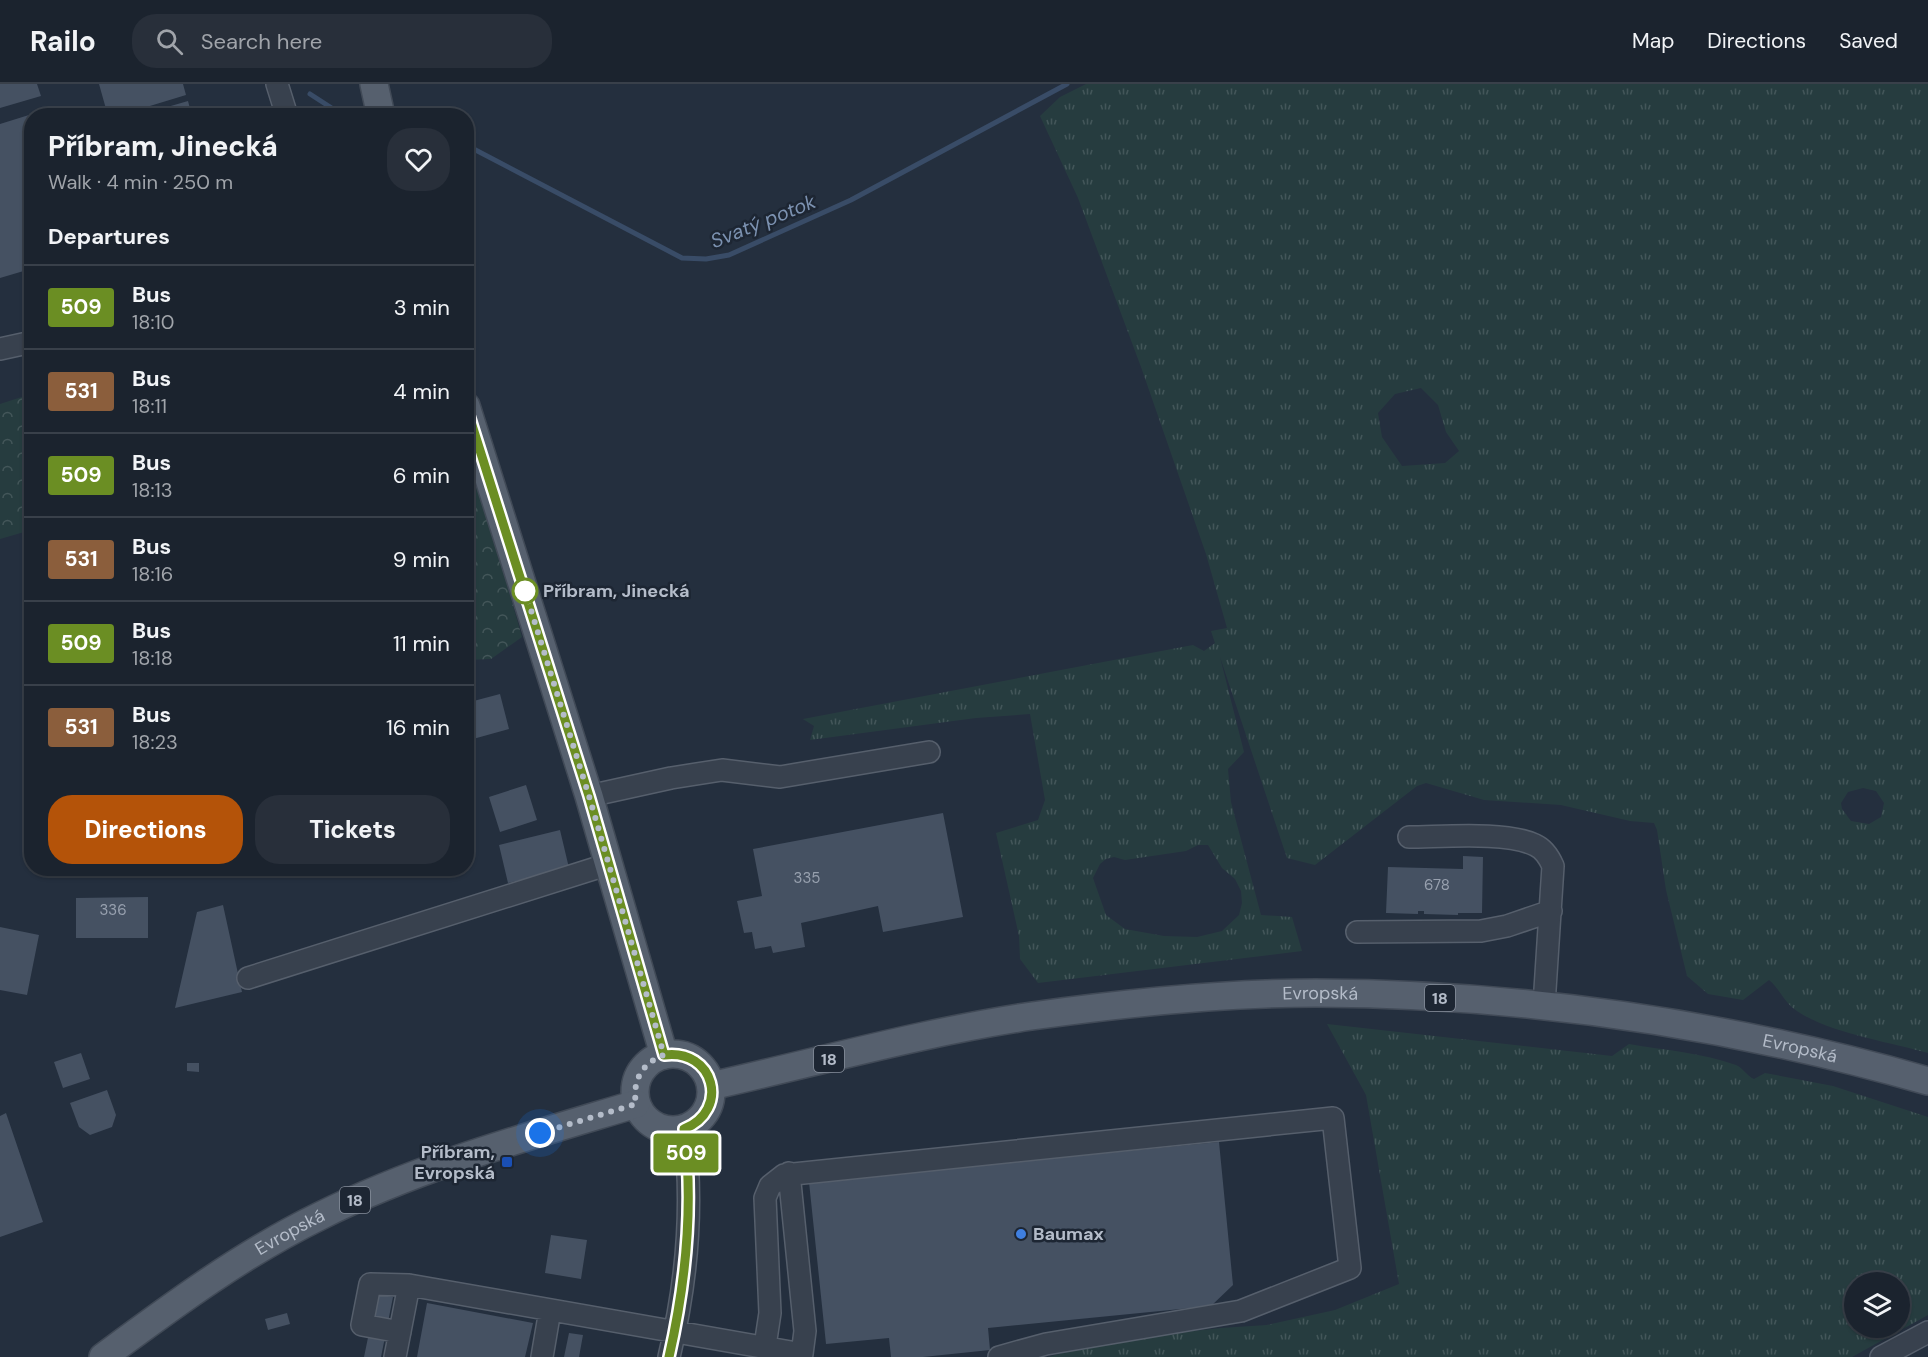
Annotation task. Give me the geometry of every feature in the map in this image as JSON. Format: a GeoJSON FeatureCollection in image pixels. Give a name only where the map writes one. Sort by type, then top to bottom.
{"type":"FeatureCollection","features":[{"type":"Feature","properties":{"kind":"main road"},"geometry":{"type":"LineString","coordinates":[[374,84],[379,108]]}},
{"type":"Feature","properties":{"kind":"main road"},"geometry":{"type":"LineString","coordinates":[[474,431],[589,796],[664,1055]]}},
{"type":"Feature","properties":{"kind":"main road","name":"Evropská"},"geometry":{"type":"LineString","coordinates":[[711,1086],[946,1031],[1029,1016],[1118,1005],[1314,993],[1545,1005],[1643,1017],[1848,1058],[1928,1081]]}},
{"type":"Feature","properties":{"kind":"main road"},"geometry":{"type":"LineString","coordinates":[[682,1054],[698,1063],[709,1077],[711,1086],[710,1105],[706,1113],[692,1126],[684,1129],[675,1131],[658,1128],[645,1118],[636,1104],[638,1077],[648,1063],[664,1055],[682,1054]]}},
{"type":"Feature","properties":{"kind":"main road","name":"Evropská"},"geometry":{"type":"LineString","coordinates":[[103,1357],[229,1268],[318,1216],[428,1170],[636,1104]]}},
{"type":"Feature","properties":{"kind":"street"},"geometry":{"type":"LineString","coordinates":[[277,84],[284,108]]}},
{"type":"Feature","properties":{"kind":"street"},"geometry":{"type":"LineString","coordinates":[[0,349],[24,344]]}},
{"type":"Feature","properties":{"kind":"street"},"geometry":{"type":"LineString","coordinates":[[589,796],[713,771],[780,777],[929,752]]}},
{"type":"Feature","properties":{"kind":"street"},"geometry":{"type":"LineString","coordinates":[[1409,837],[1500,837],[1535,845],[1547,854],[1553,866],[1545,1005]]}},
{"type":"Feature","properties":{"kind":"street"},"geometry":{"type":"LineString","coordinates":[[248,978],[609,864]]}},
{"type":"Feature","properties":{"kind":"street"},"geometry":{"type":"LineString","coordinates":[[1357,932],[1481,931],[1507,927],[1551,911]]}},
{"type":"Feature","properties":{"kind":"street"},"geometry":{"type":"LineString","coordinates":[[765,1346],[770,1313],[765,1198],[774,1181],[789,1173],[1333,1118],[1350,1268],[1241,1311],[1046,1344],[999,1357]]}},
{"type":"Feature","properties":{"kind":"street"},"geometry":{"type":"LineString","coordinates":[[669,1357],[685,1275],[688,1237],[689,1197],[684,1129]]}},
{"type":"Feature","properties":{"kind":"street"},"geometry":{"type":"LineString","coordinates":[[400,1332],[362,1325],[370,1284],[409,1285],[765,1346],[809,1356],[789,1173]]}},
{"type":"Feature","properties":{"kind":"street"},"geometry":{"type":"LineString","coordinates":[[395,1357],[409,1285]]}},
{"type":"Feature","properties":{"kind":"street"},"geometry":{"type":"LineString","coordinates":[[542,1357],[550,1310]]}},
{"type":"Feature","properties":{"kind":"street"},"geometry":{"type":"LineString","coordinates":[[1881,1357],[1928,1332]]}},
{"type":"Feature","properties":{"kind":"green space"},"geometry":{"type":"Polygon","coordinates":[[[1086,84],[1928,84],[1928,1053],[1821,1024],[1793,1008],[1769,980],[1743,1000],[1708,994],[1687,976],[1666,890],[1654,823],[1630,821],[1561,805],[1484,800],[1426,783],[1417,786],[1315,865],[1287,858],[1220,657],[1244,752],[1228,769],[1231,802],[1261,915],[1292,917],[1302,951],[1038,983],[1020,959],[1019,936],[996,833],[1038,820],[1045,800],[1030,714],[976,718],[810,740],[814,726],[803,719],[1193,645],[1204,651],[1215,643],[1211,631],[1227,628],[1206,554],[1141,367],[1078,198],[1040,116],[1060,97],[1086,84]],[[1421,388],[1395,394],[1378,413],[1382,437],[1402,466],[1445,463],[1459,451],[1446,432],[1438,405],[1421,388]],[[1863,788],[1848,792],[1841,803],[1842,809],[1851,821],[1869,824],[1881,817],[1884,803],[1876,791],[1863,788]],[[1198,845],[1186,851],[1125,860],[1114,857],[1106,859],[1100,864],[1093,878],[1106,915],[1125,929],[1164,936],[1197,937],[1222,931],[1239,915],[1242,903],[1241,891],[1235,879],[1222,868],[1208,845],[1198,845]]]}},
{"type":"Feature","properties":{"kind":"green space"},"geometry":{"type":"Polygon","coordinates":[[[24,396],[24,532],[0,539],[0,404],[24,396]]]}},
{"type":"Feature","properties":{"kind":"green space"},"geometry":{"type":"Polygon","coordinates":[[[474,469],[522,637],[491,659],[474,660],[474,469]]]}},
{"type":"Feature","properties":{"kind":"green space"},"geometry":{"type":"Polygon","coordinates":[[[1327,1024],[1612,1056],[1629,1044],[1670,1050],[1736,1065],[1754,1079],[1765,1073],[1833,1086],[1928,1117],[1928,1315],[1910,1325],[1910,1272],[1844,1272],[1844,1338],[1886,1338],[1852,1357],[1048,1357],[1111,1340],[1267,1325],[1335,1310],[1399,1284],[1366,1095],[1327,1024]]]}},
{"type":"Feature","properties":{"kind":"building"},"geometry":{"type":"Polygon","coordinates":[[[0,84],[37,84],[41,96],[0,108],[0,84]]]}},
{"type":"Feature","properties":{"kind":"building"},"geometry":{"type":"Polygon","coordinates":[[[99,84],[183,84],[186,95],[143,108],[106,108],[99,84]]]}},
{"type":"Feature","properties":{"kind":"building"},"geometry":{"type":"Polygon","coordinates":[[[188,101],[190,108],[164,108],[188,101]]]}},
{"type":"Feature","properties":{"kind":"building"},"geometry":{"type":"Polygon","coordinates":[[[24,117],[24,271],[0,278],[0,124],[24,117]]]}},
{"type":"Feature","properties":{"kind":"building"},"geometry":{"type":"Polygon","coordinates":[[[500,694],[509,729],[474,739],[474,701],[500,694]]]}},
{"type":"Feature","properties":{"kind":"building"},"geometry":{"type":"Polygon","coordinates":[[[526,785],[537,820],[500,832],[489,797],[526,785]]]}},
{"type":"Feature","properties":{"kind":"building"},"geometry":{"type":"Polygon","coordinates":[[[943,813],[963,917],[883,932],[878,906],[801,923],[805,947],[773,953],[771,946],[755,949],[752,932],[744,933],[737,901],[762,896],[753,849],[943,813]]]}},
{"type":"Feature","properties":{"kind":"building"},"geometry":{"type":"Polygon","coordinates":[[[560,830],[569,868],[508,883],[499,845],[560,830]]]}},
{"type":"Feature","properties":{"kind":"building"},"geometry":{"type":"Polygon","coordinates":[[[1463,856],[1483,857],[1482,913],[1424,914],[1424,911],[1418,911],[1418,914],[1386,913],[1388,867],[1463,869],[1463,856]]]}},
{"type":"Feature","properties":{"kind":"building"},"geometry":{"type":"Polygon","coordinates":[[[148,897],[148,938],[76,938],[76,898],[148,897]]]}},
{"type":"Feature","properties":{"kind":"building"},"geometry":{"type":"Polygon","coordinates":[[[223,905],[242,992],[175,1008],[197,912],[223,905]]]}},
{"type":"Feature","properties":{"kind":"building"},"geometry":{"type":"Polygon","coordinates":[[[0,927],[39,935],[27,995],[0,990],[0,927]]]}},
{"type":"Feature","properties":{"kind":"building"},"geometry":{"type":"Polygon","coordinates":[[[81,1053],[90,1079],[63,1088],[54,1062],[81,1053]]]}},
{"type":"Feature","properties":{"kind":"building"},"geometry":{"type":"Polygon","coordinates":[[[187,1063],[199,1063],[199,1072],[187,1071],[187,1063]]]}},
{"type":"Feature","properties":{"kind":"building"},"geometry":{"type":"Polygon","coordinates":[[[107,1090],[116,1115],[112,1127],[90,1135],[79,1127],[70,1103],[107,1090]]]}},
{"type":"Feature","properties":{"kind":"building"},"geometry":{"type":"Polygon","coordinates":[[[6,1113],[43,1222],[0,1237],[0,1116],[6,1113]]]}},
{"type":"Feature","properties":{"kind":"building","name":"Baumax"},"geometry":{"type":"Polygon","coordinates":[[[1219,1142],[1233,1285],[1211,1306],[988,1328],[990,1350],[923,1357],[891,1357],[889,1338],[826,1344],[809,1182],[1219,1142]]]}},
{"type":"Feature","properties":{"kind":"building"},"geometry":{"type":"Polygon","coordinates":[[[551,1235],[587,1240],[581,1279],[545,1273],[551,1235]]]}},
{"type":"Feature","properties":{"kind":"building"},"geometry":{"type":"Polygon","coordinates":[[[377,1294],[393,1297],[381,1357],[364,1357],[377,1294]]]}},
{"type":"Feature","properties":{"kind":"building"},"geometry":{"type":"Polygon","coordinates":[[[427,1303],[533,1323],[525,1357],[417,1357],[427,1303]]]}},
{"type":"Feature","properties":{"kind":"building"},"geometry":{"type":"Polygon","coordinates":[[[287,1313],[290,1324],[268,1330],[265,1319],[287,1313]]]}},
{"type":"Feature","properties":{"kind":"building"},"geometry":{"type":"Polygon","coordinates":[[[569,1333],[583,1335],[579,1357],[564,1357],[569,1333]]]}},
{"type":"Feature","properties":{"kind":"waterway","name":"Svatý potok"},"geometry":{"type":"LineString","coordinates":[[474,149],[682,258],[706,259],[729,255],[851,200],[1067,84]]}},
{"type":"Feature","properties":{"kind":"waterway","name":"Svatý potok"},"geometry":{"type":"LineString","coordinates":[[310,94],[332,108]]}},
{"type":"Feature","properties":{"kind":"bus line","name":"509"},"geometry":{"type":"LineString","coordinates":[[474,431],[589,796],[664,1055],[682,1054],[691,1058],[704,1069],[711,1086],[712,1095],[706,1113],[692,1126],[684,1129],[689,1197],[688,1237],[685,1275],[669,1357]]}},
{"type":"Feature","properties":{"kind":"place","name":"Příbram, Jinecká"},"geometry":{"type":"Point","coordinates":[525,591]}},
{"type":"Feature","properties":{"kind":"place","name":"Příbram, Evropská"},"geometry":{"type":"Point","coordinates":[507,1162]}},
{"type":"Feature","properties":{"kind":"place","name":"Baumax"},"geometry":{"type":"Point","coordinates":[1021,1234]}},
{"type":"Feature","properties":{"kind":"route"},"geometry":{"type":"LineString","coordinates":[[525,591],[589,796],[664,1055],[648,1063],[638,1077],[635,1086],[636,1104],[540,1133]]}}]}
